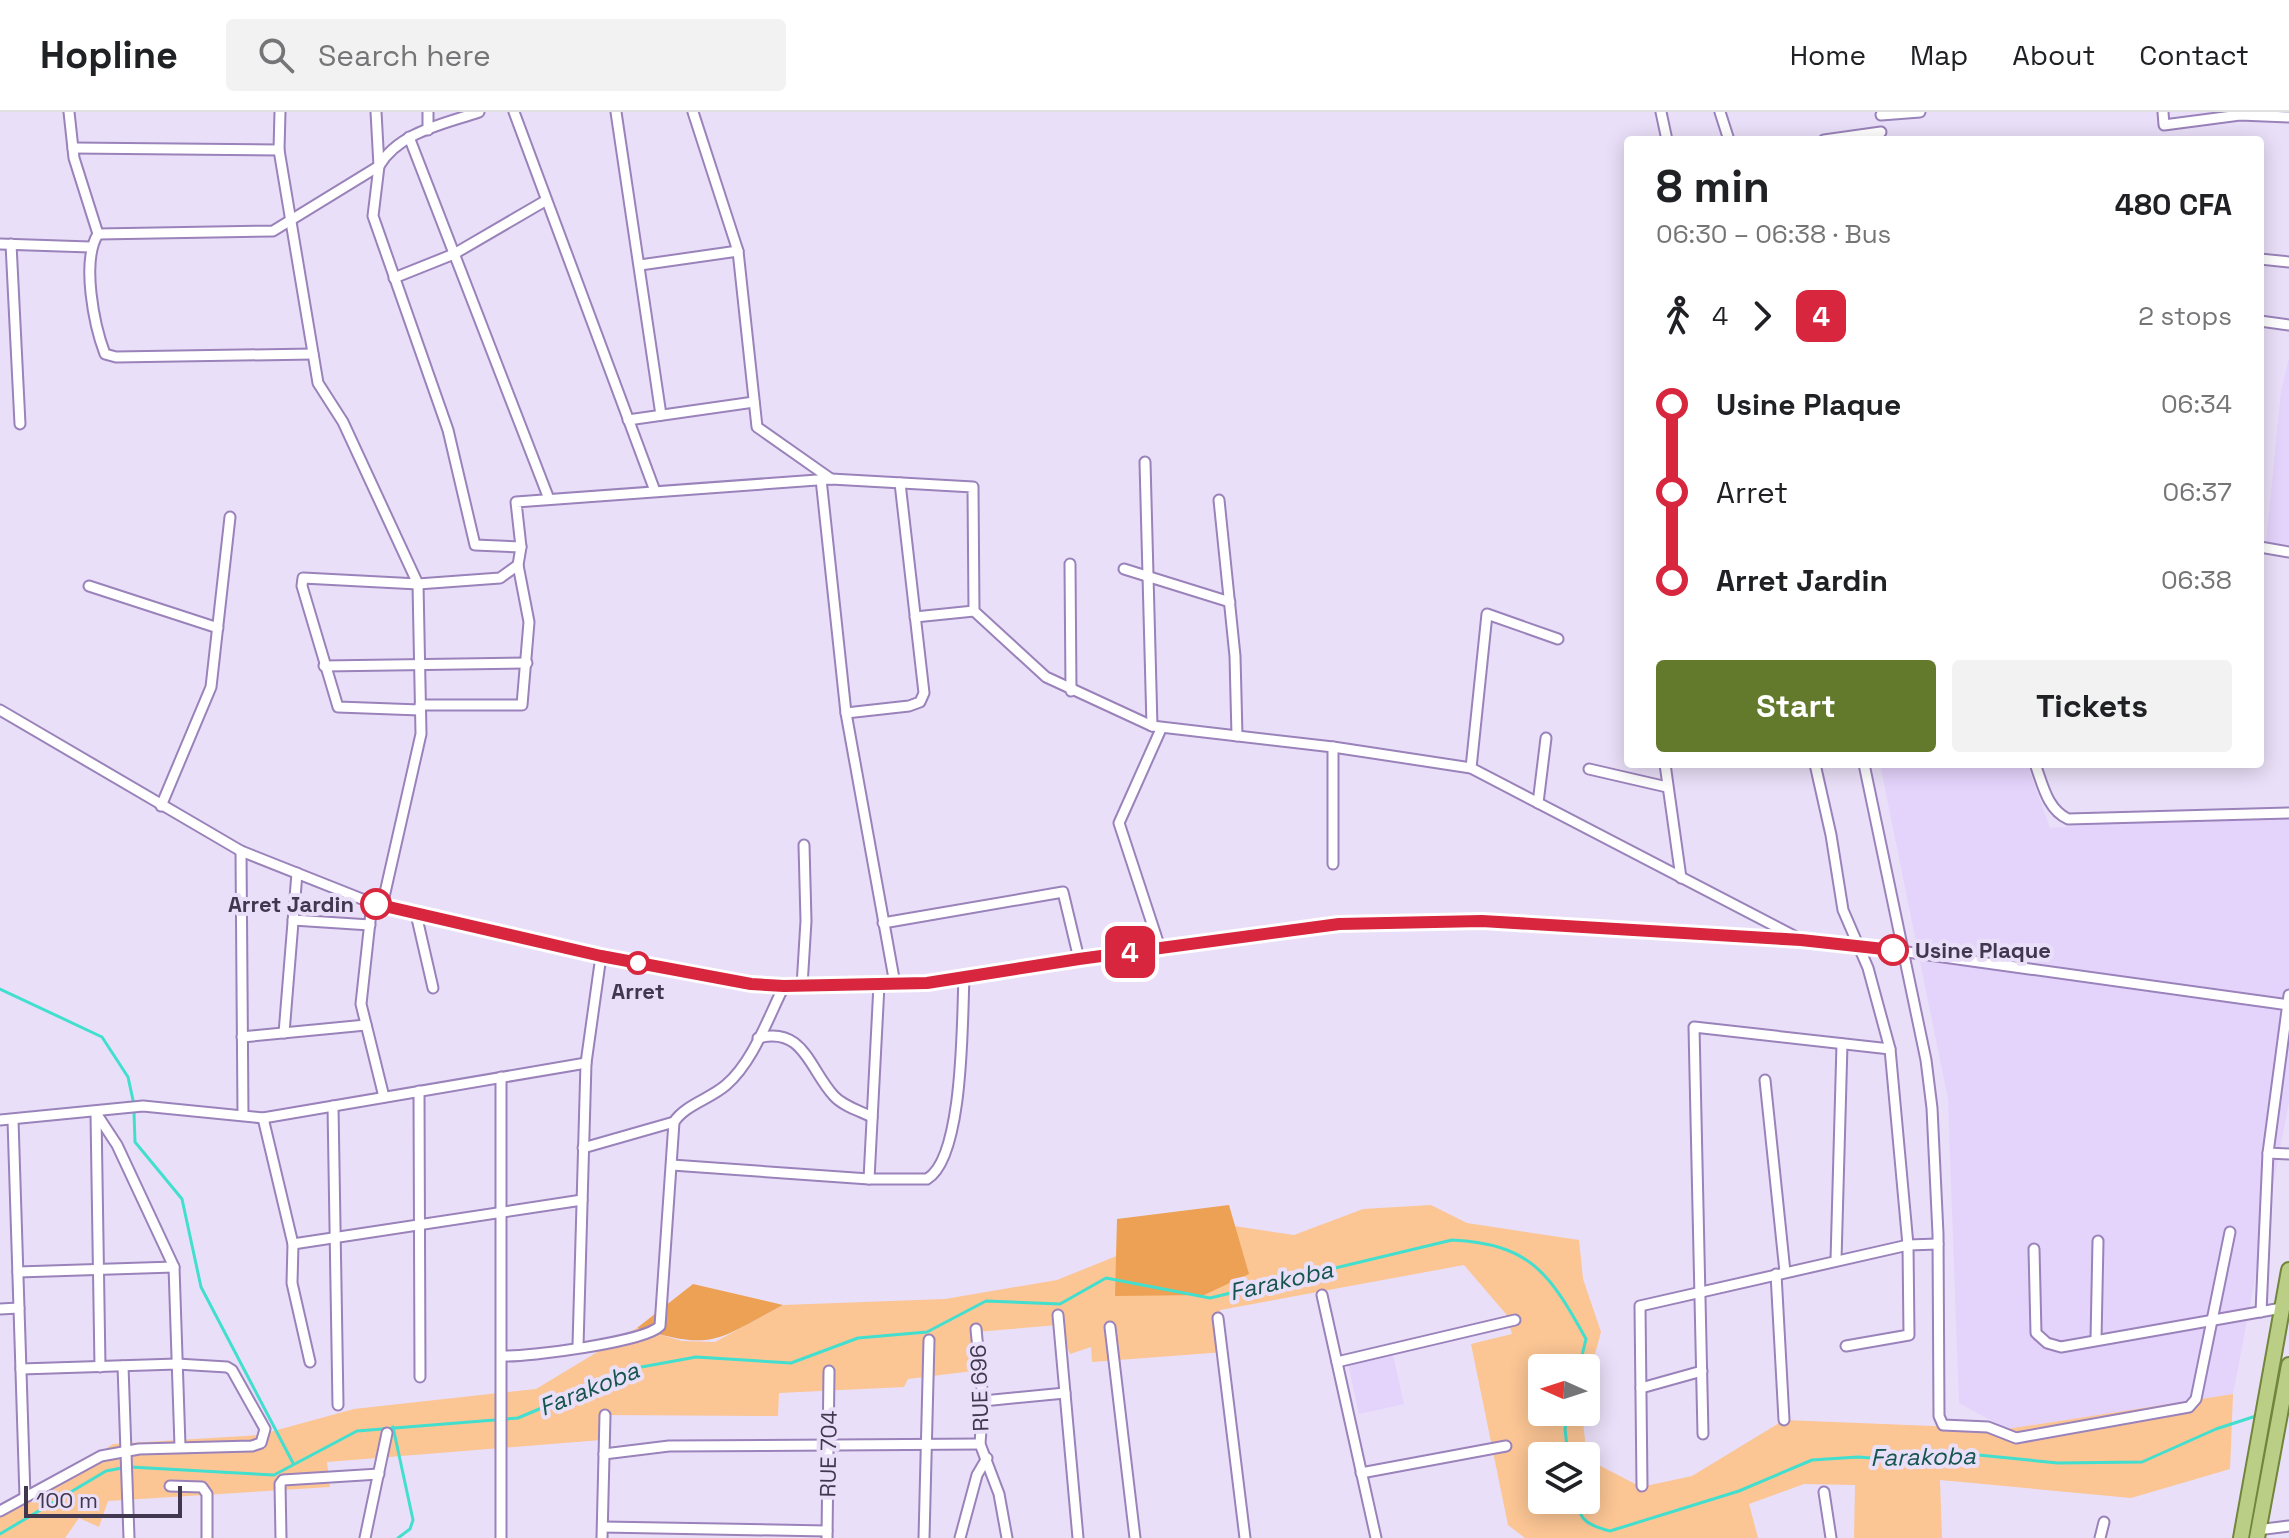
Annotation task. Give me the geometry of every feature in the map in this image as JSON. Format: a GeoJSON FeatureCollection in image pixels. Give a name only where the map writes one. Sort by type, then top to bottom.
{"type":"FeatureCollection","features":[{"type":"Feature","properties":{"kind":"main road"},"geometry":{"type":"LineString","coordinates":[[2242,1533],[2289,1270]]}},
{"type":"Feature","properties":{"kind":"main road"},"geometry":{"type":"LineString","coordinates":[[2258,1534],[2289,1366]]}},
{"type":"Feature","properties":{"kind":"street"},"geometry":{"type":"LineString","coordinates":[[69,112],[73,148],[98,234],[90,247],[92,304],[105,354],[116,357],[313,354]]}},
{"type":"Feature","properties":{"kind":"street"},"geometry":{"type":"LineString","coordinates":[[280,112],[279,150],[318,383],[343,422],[418,584],[421,734],[370,925],[361,990],[366,1025],[384,1097]]}},
{"type":"Feature","properties":{"kind":"street"},"geometry":{"type":"LineString","coordinates":[[376,112],[379,166],[373,216],[448,430],[475,545],[521,547]]}},
{"type":"Feature","properties":{"kind":"street"},"geometry":{"type":"LineString","coordinates":[[428,112],[428,130]]}},
{"type":"Feature","properties":{"kind":"street"},"geometry":{"type":"LineString","coordinates":[[98,234],[273,231],[379,166],[387,152],[409,137],[479,112]]}},
{"type":"Feature","properties":{"kind":"street"},"geometry":{"type":"LineString","coordinates":[[514,112],[655,491]]}},
{"type":"Feature","properties":{"kind":"street"},"geometry":{"type":"LineString","coordinates":[[616,112],[661,415]]}},
{"type":"Feature","properties":{"kind":"street"},"geometry":{"type":"LineString","coordinates":[[693,112],[738,251],[757,427],[826,479],[846,713],[895,984]]}},
{"type":"Feature","properties":{"kind":"street"},"geometry":{"type":"LineString","coordinates":[[1661,112],[1666,136]]}},
{"type":"Feature","properties":{"kind":"street"},"geometry":{"type":"LineString","coordinates":[[1720,112],[1728,136]]}},
{"type":"Feature","properties":{"kind":"street"},"geometry":{"type":"LineString","coordinates":[[1881,136],[1880,113],[1920,112]]}},
{"type":"Feature","properties":{"kind":"street"},"geometry":{"type":"LineString","coordinates":[[2163,112],[2164,125],[2240,115],[2289,117]]}},
{"type":"Feature","properties":{"kind":"street"},"geometry":{"type":"LineString","coordinates":[[409,137],[549,499]]}},
{"type":"Feature","properties":{"kind":"street"},"geometry":{"type":"LineString","coordinates":[[73,148],[279,150]]}},
{"type":"Feature","properties":{"kind":"street"},"geometry":{"type":"LineString","coordinates":[[394,278],[454,254],[545,201]]}},
{"type":"Feature","properties":{"kind":"street"},"geometry":{"type":"LineString","coordinates":[[0,244],[90,247]]}},
{"type":"Feature","properties":{"kind":"street"},"geometry":{"type":"LineString","coordinates":[[11,244],[20,424]]}},
{"type":"Feature","properties":{"kind":"street"},"geometry":{"type":"LineString","coordinates":[[640,265],[738,251]]}},
{"type":"Feature","properties":{"kind":"street"},"geometry":{"type":"LineString","coordinates":[[2264,259],[2289,262]]}},
{"type":"Feature","properties":{"kind":"street"},"geometry":{"type":"LineString","coordinates":[[2264,322],[2289,325]]}},
{"type":"Feature","properties":{"kind":"street"},"geometry":{"type":"LineString","coordinates":[[628,420],[754,402]]}},
{"type":"Feature","properties":{"kind":"street"},"geometry":{"type":"LineString","coordinates":[[1145,462],[1156,728],[1119,823],[1160,948]]}},
{"type":"Feature","properties":{"kind":"street"},"geometry":{"type":"LineString","coordinates":[[518,565],[500,578],[418,584],[303,578],[324,666],[338,707],[522,705],[529,622],[518,565],[521,547],[516,502],[826,479],[973,487],[974,611],[1046,677],[1071,691],[1156,728],[1333,747],[1471,768],[1801,940]]}},
{"type":"Feature","properties":{"kind":"street"},"geometry":{"type":"LineString","coordinates":[[846,713],[909,706],[920,702],[924,693],[900,483]]}},
{"type":"Feature","properties":{"kind":"street"},"geometry":{"type":"LineString","coordinates":[[1219,500],[1230,602],[1237,736]]}},
{"type":"Feature","properties":{"kind":"street"},"geometry":{"type":"LineString","coordinates":[[161,806],[211,687],[230,517]]}},
{"type":"Feature","properties":{"kind":"street"},"geometry":{"type":"LineString","coordinates":[[2264,548],[2289,552]]}},
{"type":"Feature","properties":{"kind":"street"},"geometry":{"type":"LineString","coordinates":[[1070,564],[1071,691]]}},
{"type":"Feature","properties":{"kind":"street"},"geometry":{"type":"LineString","coordinates":[[1124,569],[1230,602]]}},
{"type":"Feature","properties":{"kind":"street"},"geometry":{"type":"LineString","coordinates":[[89,586],[218,628]]}},
{"type":"Feature","properties":{"kind":"street"},"geometry":{"type":"LineString","coordinates":[[915,617],[974,611]]}},
{"type":"Feature","properties":{"kind":"street"},"geometry":{"type":"LineString","coordinates":[[1471,768],[1487,614],[1558,639]]}},
{"type":"Feature","properties":{"kind":"street"},"geometry":{"type":"LineString","coordinates":[[324,666],[527,663]]}},
{"type":"Feature","properties":{"kind":"street"},"geometry":{"type":"LineString","coordinates":[[0,710],[241,851],[377,904],[601,956],[751,984],[895,984],[1339,924],[1482,921],[1857,945],[2288,1001],[2268,1153],[2261,1312]]}},
{"type":"Feature","properties":{"kind":"street"},"geometry":{"type":"LineString","coordinates":[[1538,803],[1546,738]]}},
{"type":"Feature","properties":{"kind":"street"},"geometry":{"type":"LineString","coordinates":[[1333,747],[1333,864]]}},
{"type":"Feature","properties":{"kind":"street"},"geometry":{"type":"LineString","coordinates":[[1665,768],[1681,878]]}},
{"type":"Feature","properties":{"kind":"street"},"geometry":{"type":"LineString","coordinates":[[1816,768],[1843,910],[1868,968],[1890,1049],[1908,1245],[1909,1335],[1846,1346]]}},
{"type":"Feature","properties":{"kind":"street"},"geometry":{"type":"LineString","coordinates":[[1865,768],[1926,1060],[1938,1244],[1939,1416],[1943,1425],[1988,1427],[2016,1438],[2189,1407],[2196,1399],[2230,1232]]}},
{"type":"Feature","properties":{"kind":"street"},"geometry":{"type":"LineString","coordinates":[[2036,768],[2050,804],[2057,814],[2068,819],[2289,813]]}},
{"type":"Feature","properties":{"kind":"street"},"geometry":{"type":"LineString","coordinates":[[1589,769],[1667,787]]}},
{"type":"Feature","properties":{"kind":"street"},"geometry":{"type":"LineString","coordinates":[[802,986],[806,921],[804,845]]}},
{"type":"Feature","properties":{"kind":"street"},"geometry":{"type":"LineString","coordinates":[[241,851],[243,1115]]}},
{"type":"Feature","properties":{"kind":"street"},"geometry":{"type":"LineString","coordinates":[[284,1033],[297,873]]}},
{"type":"Feature","properties":{"kind":"street"},"geometry":{"type":"LineString","coordinates":[[883,923],[1063,892],[1079,959]]}},
{"type":"Feature","properties":{"kind":"street"},"geometry":{"type":"LineString","coordinates":[[416,914],[433,988]]}},
{"type":"Feature","properties":{"kind":"street"},"geometry":{"type":"LineString","coordinates":[[293,920],[370,925]]}},
{"type":"Feature","properties":{"kind":"street"},"geometry":{"type":"LineString","coordinates":[[578,1346],[586,1063],[601,956]]}},
{"type":"Feature","properties":{"kind":"street"},"geometry":{"type":"LineString","coordinates":[[672,1165],[869,1179],[927,1179],[935,1175],[950,1144],[964,977]]}},
{"type":"Feature","properties":{"kind":"street"},"geometry":{"type":"LineString","coordinates":[[869,1179],[879,985]]}},
{"type":"Feature","properties":{"kind":"street"},"geometry":{"type":"LineString","coordinates":[[503,1356],[544,1355],[578,1346],[643,1336],[660,1326],[674,1122],[680,1113],[727,1085],[758,1038],[784,986]]}},
{"type":"Feature","properties":{"kind":"street"},"geometry":{"type":"LineString","coordinates":[[242,1037],[366,1025]]}},
{"type":"Feature","properties":{"kind":"street"},"geometry":{"type":"LineString","coordinates":[[1703,1434],[1694,1027],[1890,1049]]}},
{"type":"Feature","properties":{"kind":"street"},"geometry":{"type":"LineString","coordinates":[[758,1038],[773,1034],[799,1044],[837,1099],[872,1117]]}},
{"type":"Feature","properties":{"kind":"street"},"geometry":{"type":"LineString","coordinates":[[1836,1260],[1842,1044]]}},
{"type":"Feature","properties":{"kind":"street"},"geometry":{"type":"LineString","coordinates":[[0,1120],[143,1106],[263,1118],[586,1063]]}},
{"type":"Feature","properties":{"kind":"street"},"geometry":{"type":"LineString","coordinates":[[501,1077],[501,1538]]}},
{"type":"Feature","properties":{"kind":"street"},"geometry":{"type":"LineString","coordinates":[[1765,1080],[1781,1273],[1784,1420]]}},
{"type":"Feature","properties":{"kind":"street"},"geometry":{"type":"LineString","coordinates":[[419,1091],[420,1377]]}},
{"type":"Feature","properties":{"kind":"street"},"geometry":{"type":"LineString","coordinates":[[333,1106],[338,1405]]}},
{"type":"Feature","properties":{"kind":"street"},"geometry":{"type":"LineString","coordinates":[[96,1113],[117,1145],[174,1267],[180,1446]]}},
{"type":"Feature","properties":{"kind":"street"},"geometry":{"type":"LineString","coordinates":[[96,1113],[100,1367]]}},
{"type":"Feature","properties":{"kind":"street"},"geometry":{"type":"LineString","coordinates":[[263,1118],[293,1244],[292,1283],[310,1362]]}},
{"type":"Feature","properties":{"kind":"street"},"geometry":{"type":"LineString","coordinates":[[13,1120],[25,1497]]}},
{"type":"Feature","properties":{"kind":"street"},"geometry":{"type":"LineString","coordinates":[[583,1148],[674,1122]]}},
{"type":"Feature","properties":{"kind":"street"},"geometry":{"type":"LineString","coordinates":[[2268,1153],[2289,1154]]}},
{"type":"Feature","properties":{"kind":"street"},"geometry":{"type":"LineString","coordinates":[[293,1244],[582,1200]]}},
{"type":"Feature","properties":{"kind":"street"},"geometry":{"type":"LineString","coordinates":[[2096,1340],[2098,1241]]}},
{"type":"Feature","properties":{"kind":"street"},"geometry":{"type":"LineString","coordinates":[[1642,1486],[1640,1306],[1908,1245],[1938,1244]]}},
{"type":"Feature","properties":{"kind":"street"},"geometry":{"type":"LineString","coordinates":[[2034,1249],[2036,1333],[2047,1343],[2061,1347],[2282,1308]]}},
{"type":"Feature","properties":{"kind":"street"},"geometry":{"type":"LineString","coordinates":[[18,1272],[174,1267]]}},
{"type":"Feature","properties":{"kind":"street"},"geometry":{"type":"LineString","coordinates":[[1322,1295],[1376,1538]]}},
{"type":"Feature","properties":{"kind":"street"},"geometry":{"type":"LineString","coordinates":[[0,1309],[19,1308]]}},
{"type":"Feature","properties":{"kind":"street"},"geometry":{"type":"LineString","coordinates":[[1058,1315],[1078,1538]]}},
{"type":"Feature","properties":{"kind":"street"},"geometry":{"type":"LineString","coordinates":[[1218,1318],[1245,1538]]}},
{"type":"Feature","properties":{"kind":"street"},"geometry":{"type":"LineString","coordinates":[[1337,1362],[1515,1320]]}},
{"type":"Feature","properties":{"kind":"street"},"geometry":{"type":"LineString","coordinates":[[1110,1327],[1135,1538]]}},
{"type":"Feature","properties":{"kind":"street","name":"RUE 696"},"geometry":{"type":"LineString","coordinates":[[976,1329],[983,1401],[980,1444],[987,1458],[1007,1538]]}},
{"type":"Feature","properties":{"kind":"street"},"geometry":{"type":"LineString","coordinates":[[924,1538],[929,1340]]}},
{"type":"Feature","properties":{"kind":"street"},"geometry":{"type":"LineString","coordinates":[[0,1511],[92,1460],[180,1446],[252,1446],[261,1443],[265,1429],[232,1370],[221,1366],[177,1364],[21,1369]]}},
{"type":"Feature","properties":{"kind":"street"},"geometry":{"type":"LineString","coordinates":[[123,1366],[129,1538]]}},
{"type":"Feature","properties":{"kind":"street","name":"RUE 704"},"geometry":{"type":"LineString","coordinates":[[827,1534],[829,1371]]}},
{"type":"Feature","properties":{"kind":"street"},"geometry":{"type":"LineString","coordinates":[[1641,1388],[1702,1371]]}},
{"type":"Feature","properties":{"kind":"street"},"geometry":{"type":"LineString","coordinates":[[983,1401],[1065,1393]]}},
{"type":"Feature","properties":{"kind":"street"},"geometry":{"type":"LineString","coordinates":[[602,1538],[605,1415]]}},
{"type":"Feature","properties":{"kind":"street"},"geometry":{"type":"LineString","coordinates":[[365,1538],[387,1433]]}},
{"type":"Feature","properties":{"kind":"street"},"geometry":{"type":"LineString","coordinates":[[604,1454],[669,1446],[828,1448],[980,1444]]}},
{"type":"Feature","properties":{"kind":"street"},"geometry":{"type":"LineString","coordinates":[[1361,1473],[1506,1446]]}},
{"type":"Feature","properties":{"kind":"street"},"geometry":{"type":"LineString","coordinates":[[960,1538],[977,1475],[987,1458]]}},
{"type":"Feature","properties":{"kind":"street"},"geometry":{"type":"LineString","coordinates":[[281,1538],[280,1484],[283,1480],[379,1474]]}},
{"type":"Feature","properties":{"kind":"street"},"geometry":{"type":"LineString","coordinates":[[170,1486],[202,1487],[207,1494],[207,1538]]}},
{"type":"Feature","properties":{"kind":"street"},"geometry":{"type":"LineString","coordinates":[[1824,1492],[1831,1538]]}},
{"type":"Feature","properties":{"kind":"street"},"geometry":{"type":"LineString","coordinates":[[2100,1538],[2104,1522]]}},
{"type":"Feature","properties":{"kind":"street"},"geometry":{"type":"LineString","coordinates":[[2242,1533],[2258,1534],[2289,1526]]}},
{"type":"Feature","properties":{"kind":"street"},"geometry":{"type":"LineString","coordinates":[[603,1527],[827,1534]]}},
{"type":"Feature","properties":{"kind":"shaded area"},"geometry":{"type":"Polygon","coordinates":[[[2289,358],[2289,545],[2266,542],[2281,391],[2289,358]]]}},
{"type":"Feature","properties":{"kind":"shaded area"},"geometry":{"type":"Polygon","coordinates":[[[1881,768],[2028,768],[2050,828],[2289,809],[2289,1102],[2233,1394],[2007,1429],[1959,1403],[1948,1099],[1881,768]]]}},
{"type":"Feature","properties":{"kind":"shaded area"},"geometry":{"type":"Polygon","coordinates":[[[1229,1205],[1249,1274],[1204,1295],[1115,1296],[1117,1219],[1229,1205]]]}},
{"type":"Feature","properties":{"kind":"shaded area"},"geometry":{"type":"Polygon","coordinates":[[[1431,1205],[1467,1223],[1579,1240],[1583,1279],[1601,1332],[1595,1354],[1528,1354],[1528,1426],[1583,1426],[1585,1442],[1528,1442],[1528,1514],[1600,1514],[1600,1466],[1641,1487],[1692,1476],[1784,1420],[2007,1429],[2233,1394],[2230,1469],[2131,1498],[1940,1480],[1942,1538],[1854,1538],[1855,1485],[1804,1484],[1749,1504],[1758,1538],[1525,1538],[1508,1525],[1471,1344],[1512,1334],[1506,1314],[1464,1265],[1220,1310],[1224,1352],[1092,1362],[1091,1347],[1070,1354],[1058,1325],[976,1332],[981,1370],[908,1379],[904,1387],[779,1393],[778,1416],[604,1415],[601,1440],[327,1462],[330,1487],[108,1501],[99,1527],[79,1518],[65,1538],[0,1538],[0,1505],[69,1472],[113,1444],[259,1435],[354,1409],[536,1389],[637,1328],[682,1341],[715,1342],[783,1305],[945,1299],[1057,1280],[1124,1253],[1234,1226],[1294,1235],[1363,1209],[1431,1205]]]}},
{"type":"Feature","properties":{"kind":"shaded area"},"geometry":{"type":"Polygon","coordinates":[[[693,1284],[783,1305],[713,1339],[683,1339],[637,1328],[693,1284]]]}},
{"type":"Feature","properties":{"kind":"shaded area"},"geometry":{"type":"Polygon","coordinates":[[[1393,1355],[1404,1404],[1359,1414],[1348,1364],[1393,1355]]]}},
{"type":"Feature","properties":{"kind":"waterway"},"geometry":{"type":"LineString","coordinates":[[0,989],[102,1037],[128,1077],[133,1100]]}},
{"type":"Feature","properties":{"kind":"waterway"},"geometry":{"type":"LineString","coordinates":[[134,1112],[135,1142],[182,1199],[201,1287],[293,1463]]}},
{"type":"Feature","properties":{"kind":"waterway","name":"Farakoba"},"geometry":{"type":"LineString","coordinates":[[130,1467],[274,1475],[357,1431],[518,1418],[636,1368],[696,1357],[791,1363],[858,1338],[927,1332],[986,1301],[1060,1304],[1106,1278],[1210,1298],[1452,1240],[1501,1248],[1535,1267],[1549,1280],[1586,1339],[1582,1354]]}},
{"type":"Feature","properties":{"kind":"waterway","name":"Farakoba"},"geometry":{"type":"LineString","coordinates":[[1581,1514],[1587,1522],[1610,1531],[1739,1491],[1812,1460],[1858,1457],[1899,1460],[1958,1453],[2058,1463],[2142,1462],[2216,1429],[2256,1416]]}},
{"type":"Feature","properties":{"kind":"waterway","name":"Farakoba"},"geometry":{"type":"LineString","coordinates":[[1566,1426],[1566,1442]]}},
{"type":"Feature","properties":{"kind":"waterway"},"geometry":{"type":"LineString","coordinates":[[393,1427],[413,1520],[410,1529],[398,1538]]}},
{"type":"Feature","properties":{"kind":"waterway","name":"Farakoba"},"geometry":{"type":"LineString","coordinates":[[0,1534],[106,1471],[122,1468]]}},
{"type":"Feature","properties":{"kind":"bus line","name":"4"},"geometry":{"type":"LineString","coordinates":[[376,904],[601,956],[751,984],[784,986],[927,983],[1339,924],[1482,921],[1801,940],[1893,950]]}},
{"type":"Feature","properties":{"kind":"place","name":"Arret Jardin"},"geometry":{"type":"Point","coordinates":[376,904]}},
{"type":"Feature","properties":{"kind":"place","name":"Usine Plaque"},"geometry":{"type":"Point","coordinates":[1893,950]}},
{"type":"Feature","properties":{"kind":"place","name":"Arret"},"geometry":{"type":"Point","coordinates":[638,963]}}]}
